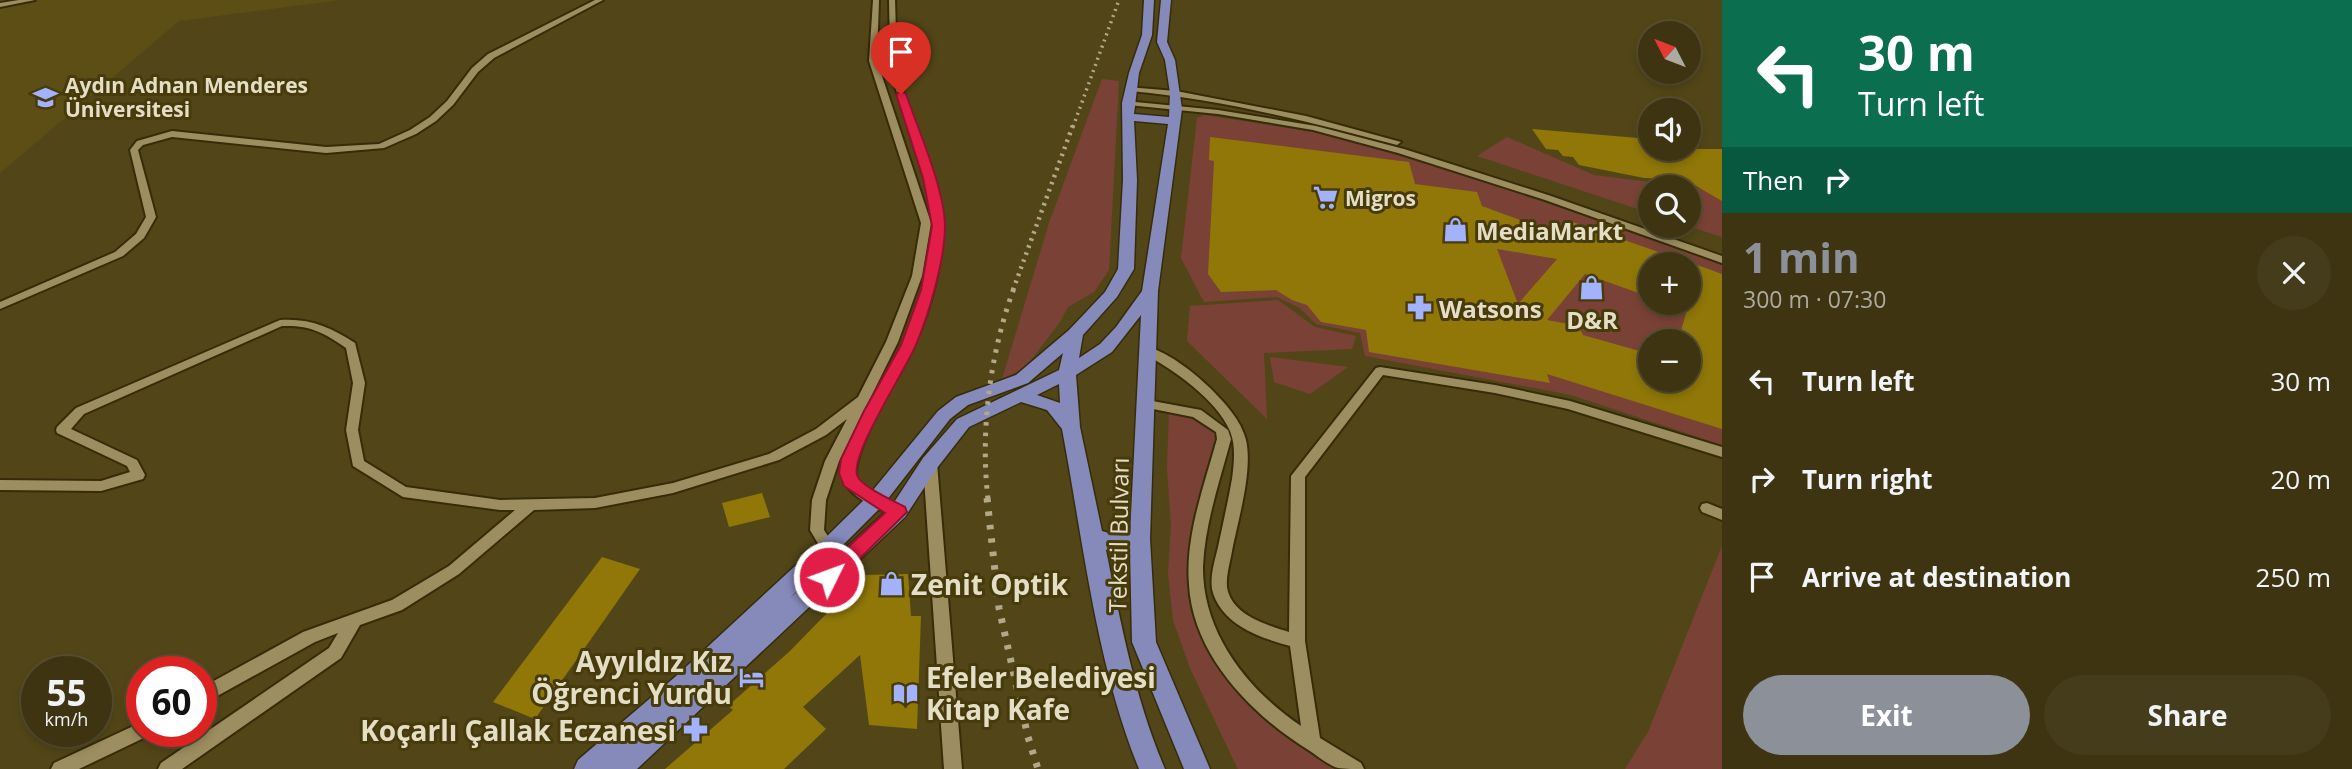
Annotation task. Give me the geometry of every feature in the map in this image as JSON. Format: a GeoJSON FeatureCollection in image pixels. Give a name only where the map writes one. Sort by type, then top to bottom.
{"type":"FeatureCollection","features":[{"type":"Feature","properties":{"kind":"main road"},"geometry":{"type":"LineString","coordinates":[[619,769],[837,555],[876,500],[944,415],[962,401],[1023,379],[1075,334],[1111,294],[1126,269],[1130,89],[1147,35],[1149,0]]}},
{"type":"Feature","properties":{"kind":"main road","name":"Tekstil Bulvarı"},"geometry":{"type":"LineString","coordinates":[[1166,0],[1162,42],[1170,60],[1176,93],[1150,291],[1140,540],[1144,642],[1197,769]]}},
{"type":"Feature","properties":{"kind":"main road"},"geometry":{"type":"LineString","coordinates":[[1129,110],[1153,117],[1175,115]]}},
{"type":"Feature","properties":{"kind":"main road"},"geometry":{"type":"LineString","coordinates":[[587,769],[837,555],[898,512],[930,463],[963,423],[1067,373],[1106,348],[1122,331],[1150,291]]}},
{"type":"Feature","properties":{"kind":"main road","name":"Tekstil Bulvarı"},"geometry":{"type":"LineString","coordinates":[[1075,334],[1067,373],[1071,427],[1119,671],[1138,736],[1152,769]]}},
{"type":"Feature","properties":{"kind":"main road"},"geometry":{"type":"LineString","coordinates":[[1021,396],[1053,406],[1071,427]]}},
{"type":"Feature","properties":{"kind":"main road"},"geometry":{"type":"LineString","coordinates":[[1093,536],[1114,544],[1128,544],[1140,540]]}},
{"type":"Feature","properties":{"kind":"street"},"geometry":{"type":"LineString","coordinates":[[0,5],[32,0]]}},
{"type":"Feature","properties":{"kind":"street"},"geometry":{"type":"LineString","coordinates":[[0,306],[119,254],[140,236],[151,217],[134,150],[139,143],[172,134],[326,150],[381,146],[433,119],[450,103],[475,69],[491,56],[600,0]]}},
{"type":"Feature","properties":{"kind":"street"},"geometry":{"type":"LineString","coordinates":[[837,555],[817,530],[819,500],[832,461],[892,342],[917,276],[926,223],[873,61],[876,0]]}},
{"type":"Feature","properties":{"kind":"street"},"geometry":{"type":"LineString","coordinates":[[892,0],[892,51],[901,94],[929,178],[939,226],[928,290],[909,345],[850,459],[848,473],[850,481],[898,512]]}},
{"type":"Feature","properties":{"kind":"street"},"geometry":{"type":"LineString","coordinates":[[1130,89],[1176,93],[1361,130],[1722,252]]}},
{"type":"Feature","properties":{"kind":"street"},"geometry":{"type":"LineString","coordinates":[[1175,115],[1218,112],[1313,128],[1401,151],[1548,198],[1722,260]]}},
{"type":"Feature","properties":{"kind":"street"},"geometry":{"type":"LineString","coordinates":[[0,485],[101,486],[138,475],[132,463],[62,430],[80,411],[280,323],[306,320],[351,346],[359,383],[352,430],[358,463],[403,492],[500,505],[530,505],[596,503],[673,488],[774,457],[821,432],[864,399]]}},
{"type":"Feature","properties":{"kind":"street"},"geometry":{"type":"LineString","coordinates":[[1148,351],[1177,368],[1209,396],[1232,423],[1240,440],[1240,461],[1222,564],[1222,597],[1244,622],[1297,641]]}},
{"type":"Feature","properties":{"kind":"street"},"geometry":{"type":"LineString","coordinates":[[1312,741],[1297,641],[1298,476],[1380,370],[1495,389],[1570,405],[1722,452]]}},
{"type":"Feature","properties":{"kind":"street"},"geometry":{"type":"LineString","coordinates":[[1147,404],[1197,413],[1222,430],[1224,439],[1202,524],[1196,565],[1197,601],[1209,633],[1223,657],[1246,686],[1272,714],[1312,741]]}},
{"type":"Feature","properties":{"kind":"street"},"geometry":{"type":"LineString","coordinates":[[930,463],[948,765]]}},
{"type":"Feature","properties":{"kind":"street"},"geometry":{"type":"LineString","coordinates":[[217,688],[309,638],[397,605],[454,570],[530,505]]}},
{"type":"Feature","properties":{"kind":"street"},"geometry":{"type":"LineString","coordinates":[[1707,508],[1722,515]]}},
{"type":"Feature","properties":{"kind":"street"},"geometry":{"type":"LineString","coordinates":[[167,769],[335,653],[354,621]]}},
{"type":"Feature","properties":{"kind":"street"},"geometry":{"type":"LineString","coordinates":[[60,769],[126,738]]}},
{"type":"Feature","properties":{"kind":"lane"},"geometry":{"type":"LineString","coordinates":[[1312,741],[1355,769]]}},
{"type":"Feature","properties":{"kind":"shaded area","name":"Aydın Adnan Menderes Üniversitesi"},"geometry":{"type":"Polygon","coordinates":[[[0,0],[341,0],[179,21],[0,173],[0,0]]]}},
{"type":"Feature","properties":{"kind":"shaded area"},"geometry":{"type":"Polygon","coordinates":[[[1102,79],[1119,81],[1109,270],[1094,292],[1068,307],[1060,322],[1025,368],[1002,379],[1049,223],[1102,79]]]}},
{"type":"Feature","properties":{"kind":"shaded area"},"geometry":{"type":"Polygon","coordinates":[[[1204,115],[1333,135],[1490,183],[1638,235],[1638,238],[1648,238],[1688,252],[1638,252],[1638,315],[1701,315],[1701,257],[1722,264],[1722,445],[1571,395],[1365,356],[1360,333],[1316,324],[1300,308],[1277,297],[1204,302],[1181,258],[1197,118],[1204,115]]]}},
{"type":"Feature","properties":{"kind":"shaded area"},"geometry":{"type":"Polygon","coordinates":[[[1507,137],[1594,175],[1638,180],[1638,209],[1477,156],[1507,137]]]}},
{"type":"Feature","properties":{"kind":"shaded area"},"geometry":{"type":"Polygon","coordinates":[[[1701,188],[1722,191],[1722,237],[1701,230],[1701,188]]]}},
{"type":"Feature","properties":{"kind":"shaded area"},"geometry":{"type":"Polygon","coordinates":[[[1278,300],[1315,327],[1356,336],[1352,349],[1264,353],[1267,419],[1187,341],[1190,306],[1278,300]]]}},
{"type":"Feature","properties":{"kind":"shaded area"},"geometry":{"type":"Polygon","coordinates":[[[1270,357],[1348,367],[1310,394],[1274,382],[1270,357]]]}},
{"type":"Feature","properties":{"kind":"shaded area"},"geometry":{"type":"Polygon","coordinates":[[[1169,411],[1194,414],[1218,429],[1219,441],[1205,478],[1192,560],[1212,647],[1284,733],[1343,769],[1238,769],[1231,755],[1190,668],[1173,620],[1168,573],[1171,526],[1167,468],[1169,411]]]}},
{"type":"Feature","properties":{"kind":"shaded area"},"geometry":{"type":"Polygon","coordinates":[[[1722,546],[1722,769],[1625,769],[1648,732],[1722,546]]]}},
{"type":"Feature","properties":{"kind":"building"},"geometry":{"type":"Polygon","coordinates":[[[1532,129],[1638,138],[1638,161],[1701,161],[1701,149],[1722,149],[1722,201],[1701,189],[1701,175],[1638,177],[1579,165],[1573,157],[1563,156],[1558,150],[1546,149],[1532,129]]]}},
{"type":"Feature","properties":{"kind":"building"},"geometry":{"type":"Polygon","coordinates":[[[1210,137],[1409,162],[1415,184],[1477,192],[1482,206],[1555,233],[1567,220],[1658,252],[1638,252],[1638,293],[1585,274],[1547,320],[1579,326],[1583,335],[1638,351],[1638,392],[1701,392],[1701,329],[1681,329],[1686,315],[1701,315],[1701,266],[1722,274],[1722,429],[1547,374],[1550,383],[1369,352],[1366,330],[1321,322],[1307,305],[1276,290],[1221,292],[1208,274],[1214,161],[1209,160],[1210,137]],[[1497,249],[1518,304],[1557,259],[1497,249]]]}},
{"type":"Feature","properties":{"kind":"building"},"geometry":{"type":"Polygon","coordinates":[[[762,493],[770,517],[729,527],[722,503],[762,493]]]}},
{"type":"Feature","properties":{"kind":"building"},"geometry":{"type":"Polygon","coordinates":[[[602,557],[640,569],[535,719],[493,702],[602,557]]]}},
{"type":"Feature","properties":{"kind":"building"},"geometry":{"type":"Polygon","coordinates":[[[908,574],[911,616],[921,616],[917,729],[869,725],[860,655],[803,707],[826,729],[784,769],[665,769],[733,710],[728,706],[790,651],[864,575],[908,574]]]}},
{"type":"Feature","properties":{"kind":"railway"},"geometry":{"type":"LineString","coordinates":[[1073,127],[1119,0]]}},
{"type":"Feature","properties":{"kind":"railway"},"geometry":{"type":"LineString","coordinates":[[1013,290],[1073,125]]}},
{"type":"Feature","properties":{"kind":"railway"},"geometry":{"type":"LineString","coordinates":[[988,499],[985,446],[989,392],[999,339],[1014,288]]}},
{"type":"Feature","properties":{"kind":"railway"},"geometry":{"type":"LineString","coordinates":[[987,498],[999,608],[1028,737],[1038,769]]}},
{"type":"Feature","properties":{"kind":"place","name":"Aydın Adnan Menderes Üniversitesi"},"geometry":{"type":"Point","coordinates":[45,97]}},
{"type":"Feature","properties":{"kind":"place","name":"Migros"},"geometry":{"type":"Point","coordinates":[1325,198]}},
{"type":"Feature","properties":{"kind":"place","name":"MediaMarkt"},"geometry":{"type":"Point","coordinates":[1456,230]}},
{"type":"Feature","properties":{"kind":"place","name":"D&R"},"geometry":{"type":"Point","coordinates":[1592,288]}},
{"type":"Feature","properties":{"kind":"place","name":"Watsons"},"geometry":{"type":"Point","coordinates":[1419,308]}},
{"type":"Feature","properties":{"kind":"place","name":"Zenit Optik"},"geometry":{"type":"Point","coordinates":[891,584]}},
{"type":"Feature","properties":{"kind":"place","name":"Ayyıldız Kız Öğrenci Yurdu"},"geometry":{"type":"Point","coordinates":[752,677]}},
{"type":"Feature","properties":{"kind":"place","name":"Efeler Belediyesi Kitap Kafe"},"geometry":{"type":"Point","coordinates":[906,693]}},
{"type":"Feature","properties":{"kind":"place","name":"Koçarlı Çallak Eczanesi"},"geometry":{"type":"Point","coordinates":[696,730]}},
{"type":"Feature","properties":{"kind":"route"},"geometry":{"type":"LineString","coordinates":[[829,577],[898,512],[864,493],[850,481],[848,473],[850,459],[909,345],[928,290],[939,226],[929,178],[901,94]]}}]}
